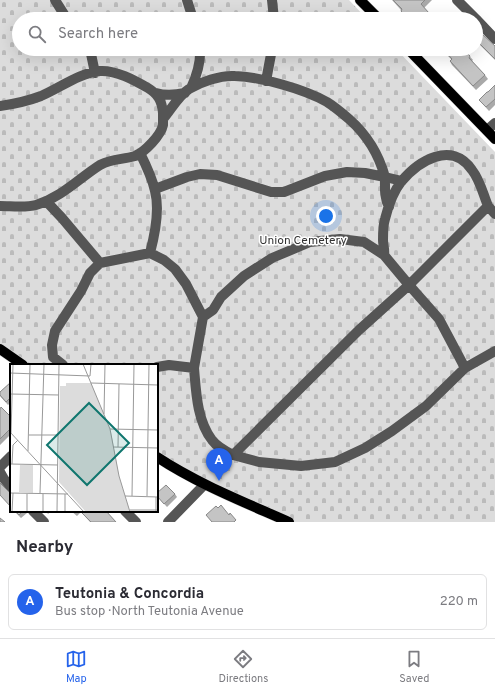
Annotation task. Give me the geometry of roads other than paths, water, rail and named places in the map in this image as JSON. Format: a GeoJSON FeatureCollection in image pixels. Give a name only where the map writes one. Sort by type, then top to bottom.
{"type":"FeatureCollection","features":[{"type":"Feature","properties":{"kind":"main road"},"geometry":{"type":"LineString","coordinates":[[360,0],[372,12]]}},
{"type":"Feature","properties":{"kind":"main road"},"geometry":{"type":"LineString","coordinates":[[415,56],[495,139]]}},
{"type":"Feature","properties":{"kind":"main road"},"geometry":{"type":"LineString","coordinates":[[0,349],[22,364]]}},
{"type":"Feature","properties":{"kind":"main road"},"geometry":{"type":"LineString","coordinates":[[158,458],[179,472],[204,485],[289,522]]}},
{"type":"Feature","properties":{"kind":"street"},"geometry":{"type":"LineString","coordinates":[[54,0],[62,12]]}},
{"type":"Feature","properties":{"kind":"street"},"geometry":{"type":"LineString","coordinates":[[272,0],[273,12]]}},
{"type":"Feature","properties":{"kind":"street"},"geometry":{"type":"LineString","coordinates":[[457,0],[469,12]]}},
{"type":"Feature","properties":{"kind":"street"},"geometry":{"type":"LineString","coordinates":[[190,2],[192,12]]}},
{"type":"Feature","properties":{"kind":"street"},"geometry":{"type":"LineString","coordinates":[[483,26],[495,39]]}},
{"type":"Feature","properties":{"kind":"street"},"geometry":{"type":"LineString","coordinates":[[91,56],[95,73]]}},
{"type":"Feature","properties":{"kind":"street"},"geometry":{"type":"LineString","coordinates":[[163,119],[188,90],[197,75],[201,56]]}},
{"type":"Feature","properties":{"kind":"street"},"geometry":{"type":"LineString","coordinates":[[266,81],[271,56]]}},
{"type":"Feature","properties":{"kind":"street"},"geometry":{"type":"LineString","coordinates":[[0,106],[16,104],[41,96],[73,80],[100,71],[120,74],[156,93],[164,95],[188,90],[201,83],[234,75],[266,81],[315,96],[328,103],[350,120],[368,140],[381,162],[385,177],[386,202],[389,207]]}},
{"type":"Feature","properties":{"kind":"street"},"geometry":{"type":"LineString","coordinates":[[0,206],[35,205],[46,201],[60,195],[88,173],[108,160],[140,153],[158,135],[162,126],[162,105],[156,93]]}},
{"type":"Feature","properties":{"kind":"street"},"geometry":{"type":"LineString","coordinates":[[487,130],[495,123]]}},
{"type":"Feature","properties":{"kind":"street"},"geometry":{"type":"LineString","coordinates":[[140,153],[151,176],[155,190],[156,212],[154,238],[150,253]]}},
{"type":"Feature","properties":{"kind":"street"},"geometry":{"type":"LineString","coordinates":[[384,255],[383,240],[385,220],[389,207],[402,181],[417,166],[434,157],[450,154],[463,161],[472,169],[488,206],[495,214]]}},
{"type":"Feature","properties":{"kind":"street"},"geometry":{"type":"LineString","coordinates":[[155,190],[187,177],[200,174],[217,175],[271,192],[284,192],[324,176],[347,172],[365,173],[402,181]]}},
{"type":"Feature","properties":{"kind":"street"},"geometry":{"type":"LineString","coordinates":[[46,201],[100,263]]}},
{"type":"Feature","properties":{"kind":"street"},"geometry":{"type":"LineString","coordinates":[[232,455],[359,330],[409,285],[488,206]]}},
{"type":"Feature","properties":{"kind":"street"},"geometry":{"type":"LineString","coordinates":[[203,317],[213,310],[221,297],[244,276],[272,258],[310,242],[340,239],[364,242],[384,255],[439,319],[465,368]]}},
{"type":"Feature","properties":{"kind":"street"},"geometry":{"type":"LineString","coordinates":[[62,364],[52,357],[52,345],[55,331],[81,291],[90,272],[100,263],[150,253],[164,260],[175,269],[186,284],[203,317],[194,368],[195,388],[200,412],[205,427],[212,440],[232,455],[259,462],[300,466],[335,462],[365,448],[392,431],[426,406],[465,368],[495,351]]}},
{"type":"Feature","properties":{"kind":"street"},"geometry":{"type":"LineString","coordinates":[[158,367],[169,365],[194,368]]}},
{"type":"Feature","properties":{"kind":"street"},"geometry":{"type":"LineString","coordinates":[[0,466],[10,457]]}},
{"type":"Feature","properties":{"kind":"street"},"geometry":{"type":"LineString","coordinates":[[0,472],[10,486]]}},
{"type":"Feature","properties":{"kind":"street"},"geometry":{"type":"LineString","coordinates":[[168,522],[204,485]]}},
{"type":"Feature","properties":{"kind":"street"},"geometry":{"type":"LineString","coordinates":[[35,512],[44,522]]}},
{"type":"Feature","properties":{"kind":"street"},"geometry":{"type":"LineString","coordinates":[[127,512],[136,522]]}},
{"type":"Feature","properties":{"kind":"place","name":"Teutonia & Concordia"},"geometry":{"type":"Point","coordinates":[219,481]}},
{"type":"Feature","properties":{"kind":"park label","name":"Union Cemetery"},"geometry":{"type":"Point","coordinates":[303,241]}}]}
